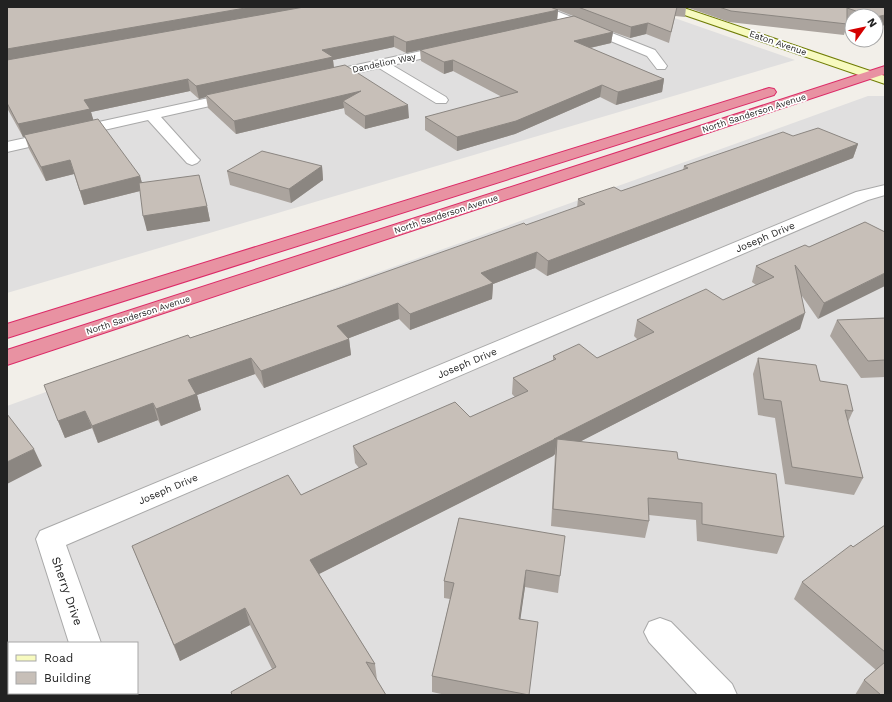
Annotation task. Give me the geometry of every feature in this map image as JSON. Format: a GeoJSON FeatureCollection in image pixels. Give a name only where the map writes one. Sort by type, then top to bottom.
{"type":"FeatureCollection","features":[{"type":"Feature","properties":{"kind":"highway","name":"North Sanderson Avenue"},"geometry":{"type":"LineString","coordinates":[[7,330],[848,67],[877,71]]}},
{"type":"Feature","properties":{"kind":"highway","name":"North Sanderson Avenue"},"geometry":{"type":"LineString","coordinates":[[7,358],[877,71]]}},
{"type":"Feature","properties":{"kind":"street"},"geometry":{"type":"LineString","coordinates":[[537,7],[651,53],[661,66]]}},
{"type":"Feature","properties":{"kind":"street","name":"Eaton Avenue"},"geometry":{"type":"LineString","coordinates":[[671,7],[848,67]]}},
{"type":"Feature","properties":{"kind":"street"},"geometry":{"type":"LineString","coordinates":[[550,27],[573,22]]}},
{"type":"Feature","properties":{"kind":"street","name":"Dandelion Way"},"geometry":{"type":"LineString","coordinates":[[312,79],[458,47]]}},
{"type":"Feature","properties":{"kind":"street"},"geometry":{"type":"LineString","coordinates":[[381,64],[441,100]]}},
{"type":"Feature","properties":{"kind":"street"},"geometry":{"type":"LineString","coordinates":[[7,146],[251,93]]}},
{"type":"Feature","properties":{"kind":"street"},"geometry":{"type":"LineString","coordinates":[[151,115],[192,160]]}},
{"type":"Feature","properties":{"kind":"street","name":"Joseph Drive"},"geometry":{"type":"LineString","coordinates":[[50,539],[862,196],[885,190]]}},
{"type":"Feature","properties":{"kind":"street"},"geometry":{"type":"LineString","coordinates":[[862,196],[885,206]]}},
{"type":"Feature","properties":{"kind":"street","name":"Sherry Drive"},"geometry":{"type":"LineString","coordinates":[[50,539],[85,642]]}},
{"type":"Feature","properties":{"kind":"street"},"geometry":{"type":"LineString","coordinates":[[660,632],[720,695]]}},
{"type":"Feature","properties":{"kind":"shaded area"},"geometry":{"type":"Polygon","coordinates":[[[7,7],[643,7],[795,60],[7,293],[7,7]]]}},
{"type":"Feature","properties":{"kind":"shaded area"},"geometry":{"type":"Polygon","coordinates":[[[868,96],[885,96],[885,695],[7,695],[7,406],[868,96]]]}},
{"type":"Feature","properties":{"kind":"building"},"geometry":{"type":"Polygon","coordinates":[[[7,7],[251,7],[7,49],[7,7]]]}},
{"type":"Feature","properties":{"kind":"building"},"geometry":{"type":"Polygon","coordinates":[[[304,7],[550,7],[558,10],[406,42],[394,36],[322,50],[333,57],[196,86],[188,79],[84,100],[90,109],[18,124],[7,103],[7,60],[304,7]]]}},
{"type":"Feature","properties":{"kind":"building"},"geometry":{"type":"Polygon","coordinates":[[[578,7],[677,7],[671,32],[648,23],[631,27],[578,7]]]}},
{"type":"Feature","properties":{"kind":"building"},"geometry":{"type":"Polygon","coordinates":[[[719,7],[885,7],[885,15],[884,8],[844,8],[844,24],[731,11],[719,7]]]}},
{"type":"Feature","properties":{"kind":"building"},"geometry":{"type":"Polygon","coordinates":[[[574,16],[613,32],[574,41],[664,79],[618,92],[602,85],[516,121],[457,137],[425,117],[518,92],[453,60],[444,62],[420,50],[574,16]]]}},
{"type":"Feature","properties":{"kind":"building"},"geometry":{"type":"Polygon","coordinates":[[[345,65],[408,105],[365,116],[343,101],[361,91],[234,121],[206,95],[345,65]]]}},
{"type":"Feature","properties":{"kind":"building"},"geometry":{"type":"Polygon","coordinates":[[[98,119],[140,176],[80,191],[70,160],[41,167],[24,135],[98,119]]]}},
{"type":"Feature","properties":{"kind":"building"},"geometry":{"type":"Polygon","coordinates":[[[818,128],[858,144],[548,261],[537,252],[481,273],[493,283],[410,314],[398,303],[337,326],[349,339],[261,371],[251,358],[188,380],[196,394],[156,409],[153,403],[92,426],[85,411],[58,421],[44,385],[188,335],[190,338],[343,287],[524,223],[526,225],[585,204],[578,199],[614,187],[621,191],[688,168],[684,166],[783,132],[793,136],[818,128]]]}},
{"type":"Feature","properties":{"kind":"building"},"geometry":{"type":"Polygon","coordinates":[[[262,151],[322,166],[289,189],[227,171],[262,151]]]}},
{"type":"Feature","properties":{"kind":"building"},"geometry":{"type":"Polygon","coordinates":[[[199,175],[207,206],[143,216],[139,183],[199,175]]]}},
{"type":"Feature","properties":{"kind":"building"},"geometry":{"type":"Polygon","coordinates":[[[865,222],[885,232],[885,273],[824,303],[795,265],[805,313],[310,560],[375,664],[366,662],[386,695],[232,695],[231,692],[276,667],[245,608],[174,645],[132,546],[288,475],[301,495],[367,464],[353,446],[455,402],[470,417],[528,391],[513,378],[556,359],[553,356],[579,344],[597,358],[654,332],[637,320],[706,289],[723,300],[774,277],[756,266],[805,245],[809,247],[865,222]]]}},
{"type":"Feature","properties":{"kind":"building"},"geometry":{"type":"Polygon","coordinates":[[[885,318],[885,360],[868,361],[837,320],[885,318]]]}},
{"type":"Feature","properties":{"kind":"building"},"geometry":{"type":"Polygon","coordinates":[[[758,358],[816,365],[820,381],[847,385],[853,411],[845,410],[863,478],[792,467],[781,401],[764,399],[758,358]]]}},
{"type":"Feature","properties":{"kind":"building"},"geometry":{"type":"Polygon","coordinates":[[[7,414],[34,449],[7,462],[7,414]]]}},
{"type":"Feature","properties":{"kind":"building"},"geometry":{"type":"Polygon","coordinates":[[[557,439],[677,452],[678,459],[776,474],[784,537],[702,524],[702,503],[648,498],[649,521],[553,509],[557,439]]]}},
{"type":"Feature","properties":{"kind":"building"},"geometry":{"type":"Polygon","coordinates":[[[459,518],[565,536],[560,576],[526,570],[519,619],[538,622],[529,695],[432,676],[454,583],[444,581],[459,518]]]}},
{"type":"Feature","properties":{"kind":"building"},"geometry":{"type":"Polygon","coordinates":[[[885,525],[885,652],[802,582],[851,545],[853,547],[885,525]]]}},
{"type":"Feature","properties":{"kind":"building"},"geometry":{"type":"Polygon","coordinates":[[[885,662],[885,695],[881,695],[864,680],[885,662]]]}}]}
